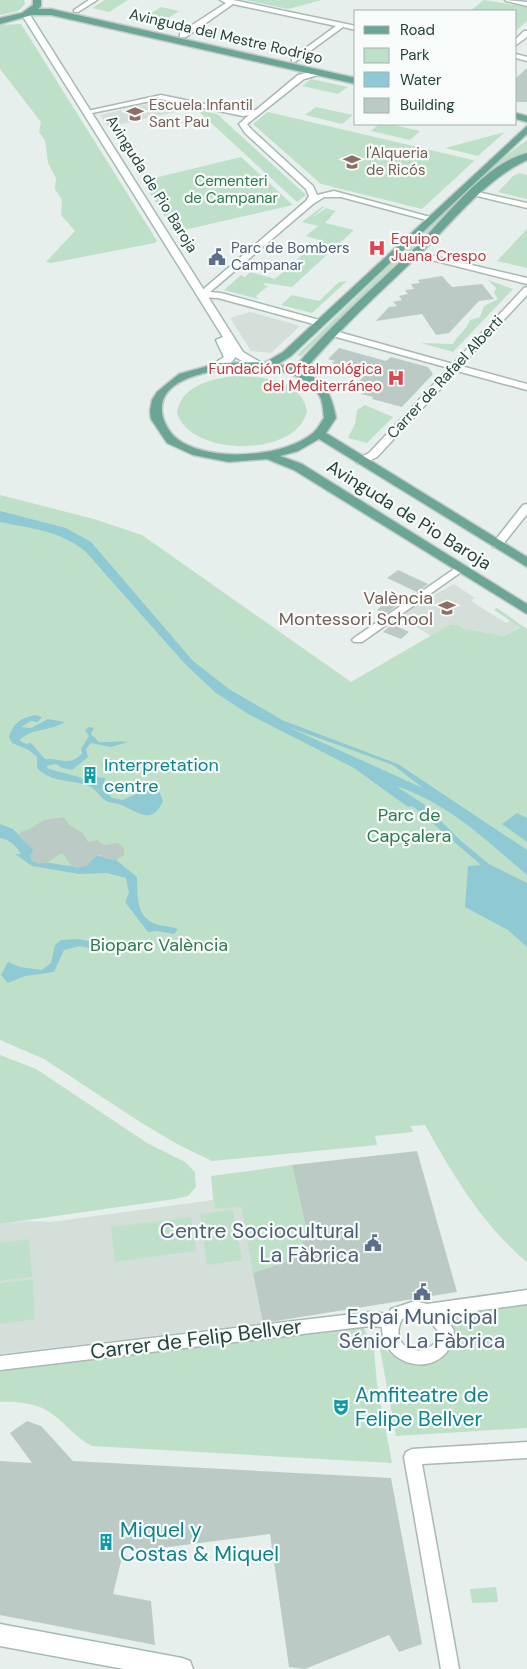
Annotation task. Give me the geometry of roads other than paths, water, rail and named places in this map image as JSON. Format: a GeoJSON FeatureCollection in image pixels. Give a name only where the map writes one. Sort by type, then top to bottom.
{"type":"FeatureCollection","features":[{"type":"Feature","properties":{"kind":"main road","name":"Avinguda del Mestre Rodrigo"},"geometry":{"type":"LineString","coordinates":[[37,0],[76,11],[354,73]]}},
{"type":"Feature","properties":{"kind":"main road"},"geometry":{"type":"LineString","coordinates":[[29,13],[37,6],[37,0]]}},
{"type":"Feature","properties":{"kind":"main road","name":"Avinguda del Mestre Rodrigo"},"geometry":{"type":"LineString","coordinates":[[0,21],[29,13],[51,12],[302,73],[319,72],[354,81]]}},
{"type":"Feature","properties":{"kind":"main road","name":"Avinguda de Pio Baroja"},"geometry":{"type":"LineString","coordinates":[[29,13],[87,112],[239,354],[261,365]]}},
{"type":"Feature","properties":{"kind":"main road","name":"Avinguda de Pio Baroja"},"geometry":{"type":"LineString","coordinates":[[14,18],[26,25],[226,348],[230,356],[216,366]]}},
{"type":"Feature","properties":{"kind":"main road"},"geometry":{"type":"LineString","coordinates":[[261,365],[282,359],[430,218],[527,129]]}},
{"type":"Feature","properties":{"kind":"main road"},"geometry":{"type":"LineString","coordinates":[[296,373],[305,360],[332,333],[476,193],[507,166],[527,156]]}},
{"type":"Feature","properties":{"kind":"main road"},"geometry":{"type":"LineString","coordinates":[[261,365],[296,373],[320,388],[329,401],[330,408],[328,422],[319,434],[300,446],[269,456],[228,458],[202,453],[175,442],[159,426],[155,412],[156,404],[164,391],[188,374],[216,366],[261,365]]}},
{"type":"Feature","properties":{"kind":"main road","name":"Avinguda de Pio Baroja"},"geometry":{"type":"LineString","coordinates":[[319,434],[361,462],[525,561]]}},
{"type":"Feature","properties":{"kind":"main road","name":"Avinguda de Pio Baroja"},"geometry":{"type":"LineString","coordinates":[[269,456],[298,467],[527,610]]}},
{"type":"Feature","properties":{"kind":"main road"},"geometry":{"type":"LineString","coordinates":[[0,1635],[152,1666],[182,1669]]}},
{"type":"Feature","properties":{"kind":"street"},"geometry":{"type":"LineString","coordinates":[[76,11],[94,0]]}},
{"type":"Feature","properties":{"kind":"street"},"geometry":{"type":"LineString","coordinates":[[223,0],[354,28]]}},
{"type":"Feature","properties":{"kind":"street"},"geometry":{"type":"LineString","coordinates":[[508,0],[527,4]]}},
{"type":"Feature","properties":{"kind":"street"},"geometry":{"type":"LineString","coordinates":[[183,35],[232,2]]}},
{"type":"Feature","properties":{"kind":"street"},"geometry":{"type":"LineString","coordinates":[[295,60],[342,26]]}},
{"type":"Feature","properties":{"kind":"street"},"geometry":{"type":"LineString","coordinates":[[517,42],[527,33]]}},
{"type":"Feature","properties":{"kind":"street"},"geometry":{"type":"LineString","coordinates":[[248,132],[243,124],[302,73]]}},
{"type":"Feature","properties":{"kind":"street"},"geometry":{"type":"LineString","coordinates":[[87,112],[151,98],[170,98],[242,114],[256,112]]}},
{"type":"Feature","properties":{"kind":"street"},"geometry":{"type":"LineString","coordinates":[[217,109],[248,132],[305,183],[312,198]]}},
{"type":"Feature","properties":{"kind":"street"},"geometry":{"type":"LineString","coordinates":[[305,183],[341,195],[430,218]]}},
{"type":"Feature","properties":{"kind":"street"},"geometry":{"type":"LineString","coordinates":[[476,193],[527,206]]}},
{"type":"Feature","properties":{"kind":"street"},"geometry":{"type":"LineString","coordinates":[[202,295],[312,198],[322,195],[341,195]]}},
{"type":"Feature","properties":{"kind":"street"},"geometry":{"type":"LineString","coordinates":[[417,251],[527,276]]}},
{"type":"Feature","properties":{"kind":"street"},"geometry":{"type":"LineString","coordinates":[[417,251],[527,282]]}},
{"type":"Feature","properties":{"kind":"street","name":"Carrer de Rafael Alberti"},"geometry":{"type":"LineString","coordinates":[[361,462],[373,455],[527,290]]}},
{"type":"Feature","properties":{"kind":"street"},"geometry":{"type":"LineString","coordinates":[[202,295],[218,295],[320,323]]}},
{"type":"Feature","properties":{"kind":"street"},"geometry":{"type":"LineString","coordinates":[[332,333],[527,387]]}},
{"type":"Feature","properties":{"kind":"street"},"geometry":{"type":"LineString","coordinates":[[497,545],[527,507]]}},
{"type":"Feature","properties":{"kind":"street"},"geometry":{"type":"LineString","coordinates":[[358,640],[460,568]]}},
{"type":"Feature","properties":{"kind":"street"},"geometry":{"type":"LineString","coordinates":[[428,1310],[436,1316],[446,1331],[443,1345],[429,1356],[414,1358],[396,1349],[389,1338],[392,1321],[397,1314],[406,1310],[415,1308],[428,1310],[527,1297]]}},
{"type":"Feature","properties":{"kind":"street","name":"Carrer de Felip Bellver"},"geometry":{"type":"LineString","coordinates":[[0,1363],[370,1318],[392,1321]]}},
{"type":"Feature","properties":{"kind":"street"},"geometry":{"type":"LineString","coordinates":[[450,1669],[412,1458],[527,1450]]}},
{"type":"Feature","properties":{"kind":"water"},"geometry":{"type":"Polygon","coordinates":[[[0,511],[66,528],[91,542],[193,661],[229,689],[282,720],[398,764],[527,850],[527,875],[449,812],[415,793],[396,786],[425,805],[460,840],[489,864],[527,883],[527,947],[508,930],[465,907],[468,866],[481,865],[415,808],[408,807],[354,768],[248,714],[216,693],[185,664],[85,551],[76,544],[44,531],[0,522],[0,511]],[[288,727],[423,788],[393,765],[288,727]]]}},
{"type":"Feature","properties":{"kind":"water"},"geometry":{"type":"Polygon","coordinates":[[[35,715],[42,717],[38,722],[31,721],[21,727],[31,728],[48,719],[65,722],[30,733],[19,740],[26,744],[31,743],[45,759],[74,760],[82,753],[81,749],[89,736],[85,730],[89,727],[94,728],[91,734],[99,742],[128,742],[111,747],[91,743],[86,749],[88,757],[72,770],[62,768],[56,764],[46,766],[49,769],[84,780],[95,777],[105,778],[103,787],[112,798],[123,800],[153,786],[158,788],[163,801],[158,809],[154,813],[144,815],[119,804],[108,802],[90,786],[61,780],[42,773],[37,768],[37,757],[29,750],[12,743],[9,737],[18,722],[35,715]]]}},
{"type":"Feature","properties":{"kind":"water"},"geometry":{"type":"Polygon","coordinates":[[[517,813],[527,818],[527,842],[502,824],[517,813]]]}},
{"type":"Feature","properties":{"kind":"water"},"geometry":{"type":"Polygon","coordinates":[[[0,824],[13,829],[34,850],[30,855],[32,861],[68,866],[86,866],[95,855],[116,860],[137,877],[138,902],[146,918],[151,922],[178,929],[174,934],[157,931],[148,932],[125,902],[129,893],[126,878],[107,873],[79,874],[32,866],[15,854],[21,854],[12,843],[0,838],[0,824]]]}},
{"type":"Feature","properties":{"kind":"water"},"geometry":{"type":"Polygon","coordinates":[[[78,939],[93,942],[93,949],[80,946],[64,950],[54,972],[25,976],[8,983],[1,975],[8,962],[20,967],[42,970],[51,963],[55,945],[61,940],[78,939]]]}},
{"type":"Feature","properties":{"kind":"place","name":"Escuela Infantil Sant Pau"},"geometry":{"type":"Point","coordinates":[135,114]}},
{"type":"Feature","properties":{"kind":"place","name":"l'Alqueria de Ricós"},"geometry":{"type":"Point","coordinates":[352,162]}},
{"type":"Feature","properties":{"kind":"place","name":"Equipo Juana Crespo"},"geometry":{"type":"Point","coordinates":[377,248]}},
{"type":"Feature","properties":{"kind":"place","name":"Parc de Bombers Campanar"},"geometry":{"type":"Point","coordinates":[217,257]}},
{"type":"Feature","properties":{"kind":"place","name":"Fundación Oftalmológica del Mediterráneo"},"geometry":{"type":"Point","coordinates":[396,378]}},
{"type":"Feature","properties":{"kind":"place","name":"València Montessori School"},"geometry":{"type":"Point","coordinates":[447,608]}},
{"type":"Feature","properties":{"kind":"place","name":"Interpretation centre"},"geometry":{"type":"Point","coordinates":[90,775]}},
{"type":"Feature","properties":{"kind":"place","name":"Centre Sociocultural La Fàbrica"},"geometry":{"type":"Point","coordinates":[373,1243]}},
{"type":"Feature","properties":{"kind":"place","name":"Espai Municipal Sénior La Fàbrica"},"geometry":{"type":"Point","coordinates":[422,1292]}},
{"type":"Feature","properties":{"kind":"place","name":"Amfiteatre de Felipe Bellver"},"geometry":{"type":"Point","coordinates":[341,1407]}},
{"type":"Feature","properties":{"kind":"place","name":"Miquel y Costas & Miquel"},"geometry":{"type":"Point","coordinates":[106,1542]}},
{"type":"Feature","properties":{"kind":"park label","name":"Cementeri de Campanar"},"geometry":{"type":"Point","coordinates":[231,190]}},
{"type":"Feature","properties":{"kind":"park label","name":"Parc de Capçalera"},"geometry":{"type":"Point","coordinates":[409,825]}},
{"type":"Feature","properties":{"kind":"park label","name":"Bioparc València"},"geometry":{"type":"Point","coordinates":[159,945]}}]}
